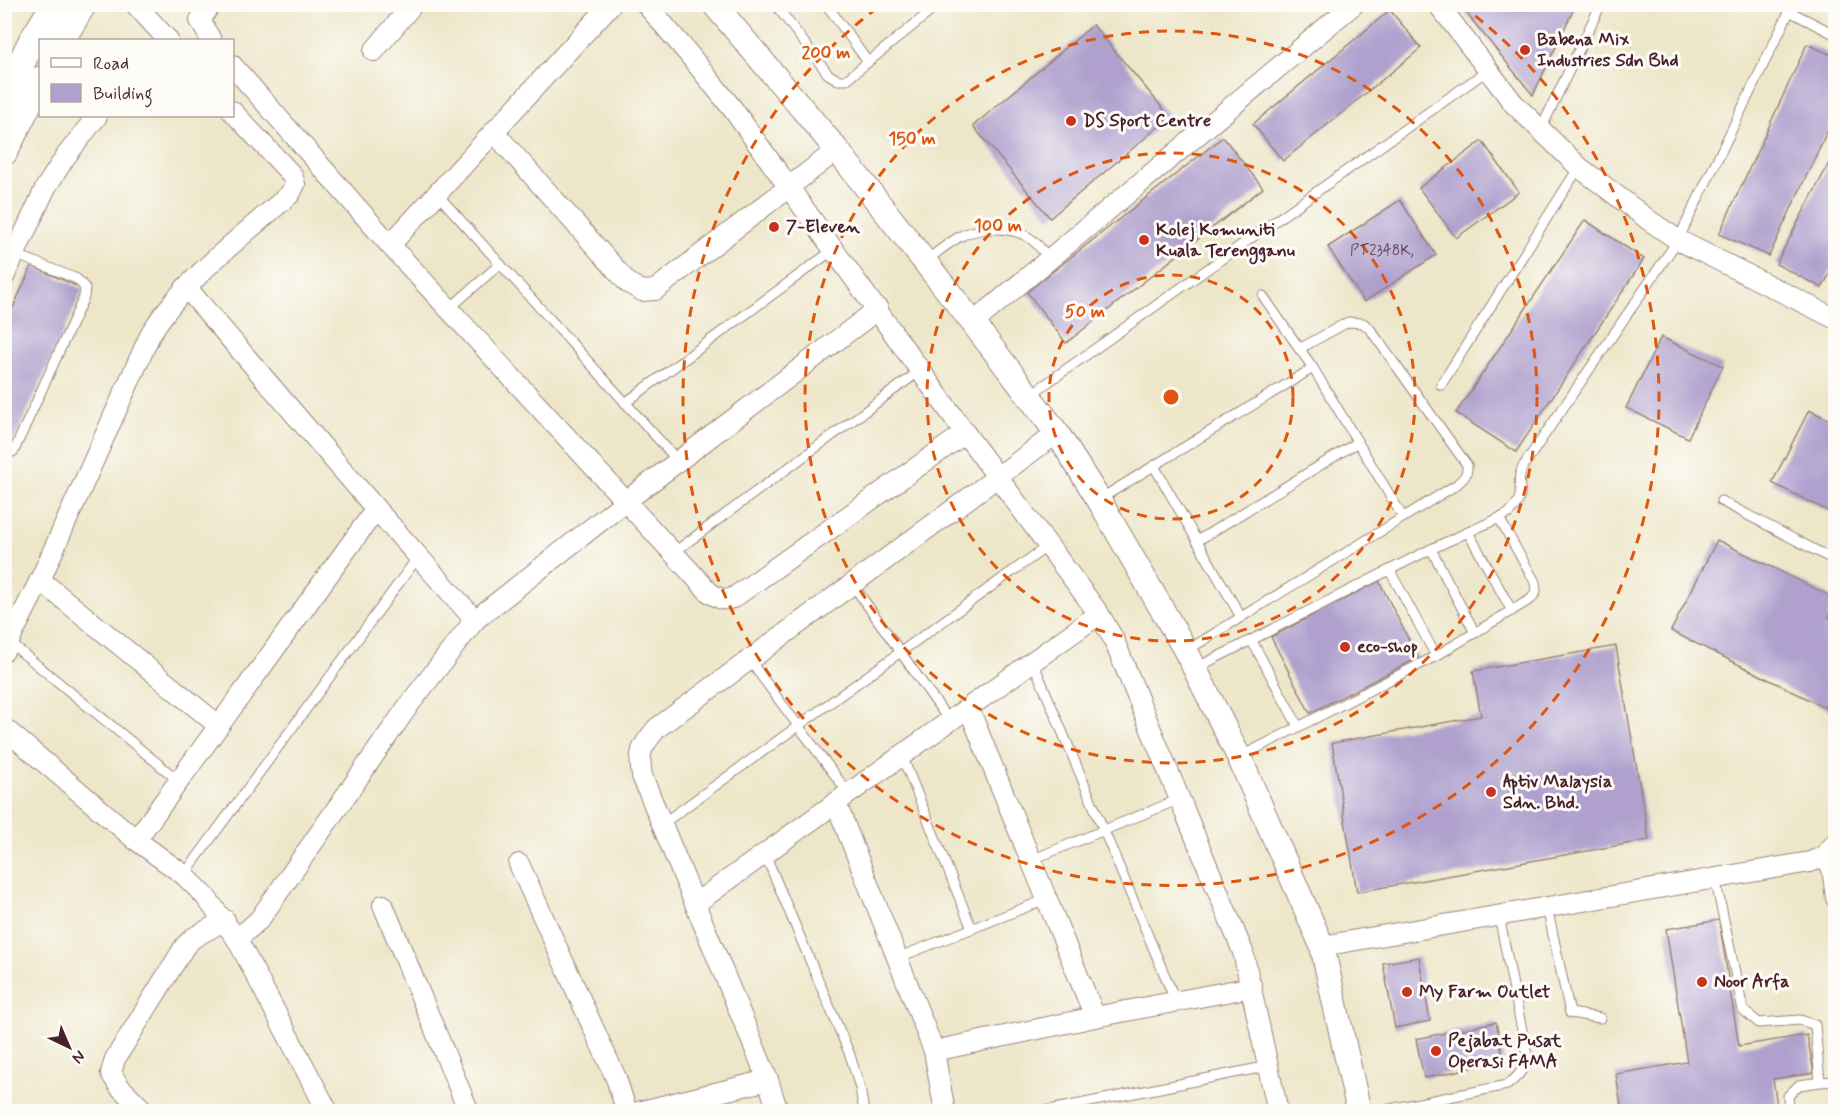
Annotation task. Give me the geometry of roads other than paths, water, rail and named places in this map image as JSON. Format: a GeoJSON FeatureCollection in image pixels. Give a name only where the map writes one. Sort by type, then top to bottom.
{"type":"FeatureCollection","features":[{"type":"Feature","properties":{"kind":"main road"},"geometry":{"type":"LineString","coordinates":[[61,39],[77,5]]}},
{"type":"Feature","properties":{"kind":"main road"},"geometry":{"type":"LineString","coordinates":[[4,98],[31,43],[77,5]]}},
{"type":"Feature","properties":{"kind":"main road"},"geometry":{"type":"LineString","coordinates":[[4,152],[39,82]]}},
{"type":"Feature","properties":{"kind":"street"},"geometry":{"type":"LineString","coordinates":[[135,4],[161,38]]}},
{"type":"Feature","properties":{"kind":"street"},"geometry":{"type":"LineString","coordinates":[[210,39],[200,20],[211,4]]}},
{"type":"Feature","properties":{"kind":"street"},"geometry":{"type":"LineString","coordinates":[[374,51],[413,4]]}},
{"type":"Feature","properties":{"kind":"street"},"geometry":{"type":"LineString","coordinates":[[390,245],[611,4]]}},
{"type":"Feature","properties":{"kind":"street"},"geometry":{"type":"LineString","coordinates":[[646,4],[732,108],[965,433],[1000,477],[1099,614],[1113,638],[1243,952],[1278,1112]]}},
{"type":"Feature","properties":{"kind":"street"},"geometry":{"type":"LineString","coordinates":[[714,4],[837,150],[925,261],[1057,433],[1099,500],[1190,660],[1239,757],[1322,946],[1359,1112]]}},
{"type":"Feature","properties":{"kind":"street"},"geometry":{"type":"LineString","coordinates":[[973,323],[1354,4]]}},
{"type":"Feature","properties":{"kind":"street"},"geometry":{"type":"LineString","coordinates":[[1438,4],[1540,131],[1579,167],[1678,240],[1836,318]]}},
{"type":"Feature","properties":{"kind":"street"},"geometry":{"type":"LineString","coordinates":[[234,67],[390,245],[709,592],[718,598],[726,600],[733,598],[965,433]]}},
{"type":"Feature","properties":{"kind":"street"},"geometry":{"type":"LineString","coordinates":[[7,646],[40,580],[151,333],[164,311],[186,286],[290,194],[295,184],[292,175],[234,113]]}},
{"type":"Feature","properties":{"kind":"street"},"geometry":{"type":"LineString","coordinates":[[4,277],[46,188],[66,156],[96,117]]}},
{"type":"Feature","properties":{"kind":"street"},"geometry":{"type":"LineString","coordinates":[[494,132],[628,283],[642,291],[655,290],[837,150]]}},
{"type":"Feature","properties":{"kind":"street"},"geometry":{"type":"LineString","coordinates":[[186,286],[418,558],[475,620]]}},
{"type":"Feature","properties":{"kind":"street"},"geometry":{"type":"LineString","coordinates":[[237,939],[259,920],[411,702],[475,620],[626,501],[878,309]]}},
{"type":"Feature","properties":{"kind":"street"},"geometry":{"type":"LineString","coordinates":[[778,1112],[768,1080],[642,776],[639,757],[644,744],[657,728],[1057,433]]}},
{"type":"Feature","properties":{"kind":"street"},"geometry":{"type":"LineString","coordinates":[[136,840],[376,509]]}},
{"type":"Feature","properties":{"kind":"street"},"geometry":{"type":"LineString","coordinates":[[40,580],[218,725]]}},
{"type":"Feature","properties":{"kind":"street"},"geometry":{"type":"LineString","coordinates":[[696,903],[1099,614]]}},
{"type":"Feature","properties":{"kind":"street"},"geometry":{"type":"LineString","coordinates":[[969,708],[1095,1017]]}},
{"type":"Feature","properties":{"kind":"street"},"geometry":{"type":"LineString","coordinates":[[4,728],[136,840],[184,875],[206,896],[237,939],[328,1112]]}},
{"type":"Feature","properties":{"kind":"street"},"geometry":{"type":"LineString","coordinates":[[842,798],[897,958],[934,1051],[945,1112]]}},
{"type":"Feature","properties":{"kind":"street"},"geometry":{"type":"LineString","coordinates":[[1322,946],[1810,862],[1830,849],[1836,898]]}},
{"type":"Feature","properties":{"kind":"street"},"geometry":{"type":"LineString","coordinates":[[519,864],[616,1078],[627,1112]]}},
{"type":"Feature","properties":{"kind":"street"},"geometry":{"type":"LineString","coordinates":[[382,905],[469,1112]]}},
{"type":"Feature","properties":{"kind":"street"},"geometry":{"type":"LineString","coordinates":[[145,1112],[119,1086],[111,1073],[115,1059],[185,946],[194,938],[225,920]]}},
{"type":"Feature","properties":{"kind":"street"},"geometry":{"type":"LineString","coordinates":[[934,1051],[1252,987]]}},
{"type":"Feature","properties":{"kind":"street"},"geometry":{"type":"LineString","coordinates":[[638,1112],[768,1080]]}},
{"type":"Feature","properties":{"kind":"lane"},"geometry":{"type":"LineString","coordinates":[[776,4],[828,74],[838,80],[846,80],[931,11]]}},
{"type":"Feature","properties":{"kind":"lane"},"geometry":{"type":"LineString","coordinates":[[826,4],[868,62]]}},
{"type":"Feature","properties":{"kind":"lane"},"geometry":{"type":"LineString","coordinates":[[1540,131],[1601,4]]}},
{"type":"Feature","properties":{"kind":"lane"},"geometry":{"type":"LineString","coordinates":[[1190,660],[1252,641],[1431,549],[1508,514],[1521,498],[1518,478],[1524,465],[1678,240],[1791,8],[1836,35]]}},
{"type":"Feature","properties":{"kind":"lane"},"geometry":{"type":"LineString","coordinates":[[1029,396],[1496,79]]}},
{"type":"Feature","properties":{"kind":"lane"},"geometry":{"type":"LineString","coordinates":[[1441,385],[1579,167]]}},
{"type":"Feature","properties":{"kind":"lane"},"geometry":{"type":"LineString","coordinates":[[437,194],[679,462]]}},
{"type":"Feature","properties":{"kind":"lane"},"geometry":{"type":"LineString","coordinates":[[925,261],[944,246],[965,234],[1001,230],[1016,232],[1031,239],[1050,259]]}},
{"type":"Feature","properties":{"kind":"lane"},"geometry":{"type":"LineString","coordinates":[[625,403],[833,250]]}},
{"type":"Feature","properties":{"kind":"lane"},"geometry":{"type":"LineString","coordinates":[[4,456],[14,451],[84,297],[85,288],[77,279],[15,254]]}},
{"type":"Feature","properties":{"kind":"lane"},"geometry":{"type":"LineString","coordinates":[[449,309],[501,264]]}},
{"type":"Feature","properties":{"kind":"lane"},"geometry":{"type":"LineString","coordinates":[[1263,296],[1312,368],[1404,517]]}},
{"type":"Feature","properties":{"kind":"lane"},"geometry":{"type":"LineString","coordinates":[[1190,660],[1241,617],[1404,517],[1463,479],[1467,472],[1467,465],[1370,329],[1363,323],[1348,322],[1299,349]]}},
{"type":"Feature","properties":{"kind":"lane"},"geometry":{"type":"LineString","coordinates":[[1099,500],[1312,368]]}},
{"type":"Feature","properties":{"kind":"lane"},"geometry":{"type":"LineString","coordinates":[[673,553],[921,370]]}},
{"type":"Feature","properties":{"kind":"lane"},"geometry":{"type":"LineString","coordinates":[[1197,541],[1358,442]]}},
{"type":"Feature","properties":{"kind":"lane"},"geometry":{"type":"LineString","coordinates":[[1154,466],[1241,617]]}},
{"type":"Feature","properties":{"kind":"lane"},"geometry":{"type":"LineString","coordinates":[[1721,501],[1836,561]]}},
{"type":"Feature","properties":{"kind":"lane"},"geometry":{"type":"LineString","coordinates":[[1239,757],[1436,656],[1531,599],[1536,592],[1535,582],[1499,518]]}},
{"type":"Feature","properties":{"kind":"lane"},"geometry":{"type":"LineString","coordinates":[[1468,532],[1512,611]]}},
{"type":"Feature","properties":{"kind":"lane"},"geometry":{"type":"LineString","coordinates":[[662,824],[1049,545]]}},
{"type":"Feature","properties":{"kind":"lane"},"geometry":{"type":"LineString","coordinates":[[1431,549],[1475,633]]}},
{"type":"Feature","properties":{"kind":"lane"},"geometry":{"type":"LineString","coordinates":[[184,875],[418,558]]}},
{"type":"Feature","properties":{"kind":"lane"},"geometry":{"type":"LineString","coordinates":[[1390,571],[1436,656]]}},
{"type":"Feature","properties":{"kind":"lane"},"geometry":{"type":"LineString","coordinates":[[853,585],[950,722]]}},
{"type":"Feature","properties":{"kind":"lane"},"geometry":{"type":"LineString","coordinates":[[1252,641],[1298,726]]}},
{"type":"Feature","properties":{"kind":"lane"},"geometry":{"type":"LineString","coordinates":[[7,646],[178,780]]}},
{"type":"Feature","properties":{"kind":"lane"},"geometry":{"type":"LineString","coordinates":[[750,661],[798,726],[842,798]]}},
{"type":"Feature","properties":{"kind":"lane"},"geometry":{"type":"LineString","coordinates":[[1033,662],[1176,1002]]}},
{"type":"Feature","properties":{"kind":"lane"},"geometry":{"type":"LineString","coordinates":[[902,756],[972,929]]}},
{"type":"Feature","properties":{"kind":"lane"},"geometry":{"type":"LineString","coordinates":[[1031,860],[1180,799]]}},
{"type":"Feature","properties":{"kind":"lane"},"geometry":{"type":"LineString","coordinates":[[765,854],[850,1056],[860,1088],[864,1112]]}},
{"type":"Feature","properties":{"kind":"lane"},"geometry":{"type":"LineString","coordinates":[[1715,878],[1743,1010],[1759,1023],[1800,1020],[1815,1025],[1820,1082]]}},
{"type":"Feature","properties":{"kind":"lane"},"geometry":{"type":"LineString","coordinates":[[897,958],[1047,899]]}},
{"type":"Feature","properties":{"kind":"lane"},"geometry":{"type":"LineString","coordinates":[[1547,907],[1570,1013],[1600,1018]]}},
{"type":"Feature","properties":{"kind":"lane"},"geometry":{"type":"LineString","coordinates":[[1376,1112],[1508,1085],[1518,1077],[1525,1065],[1527,1055],[1499,916]]}},
{"type":"Feature","properties":{"kind":"lane"},"geometry":{"type":"LineString","coordinates":[[1040,1112],[1269,1066]]}},
{"type":"Feature","properties":{"kind":"lane"},"geometry":{"type":"LineString","coordinates":[[1789,1112],[1788,1096],[1799,1085],[1836,1081]]}},
{"type":"Feature","properties":{"kind":"place","name":"Babena Mix Industries Sdn Bhd"},"geometry":{"type":"Point","coordinates":[1525,50]}},
{"type":"Feature","properties":{"kind":"place","name":"DS Sport Centre"},"geometry":{"type":"Point","coordinates":[1071,121]}},
{"type":"Feature","properties":{"kind":"place","name":"7-Eleven"},"geometry":{"type":"Point","coordinates":[774,227]}},
{"type":"Feature","properties":{"kind":"place","name":"Kolej Komuniti Kuala Terengganu"},"geometry":{"type":"Point","coordinates":[1144,240]}},
{"type":"Feature","properties":{"kind":"place","name":"eco-shop"},"geometry":{"type":"Point","coordinates":[1345,647]}},
{"type":"Feature","properties":{"kind":"place","name":"Aptiv Malaysia Sdn. Bhd."},"geometry":{"type":"Point","coordinates":[1491,792]}},
{"type":"Feature","properties":{"kind":"place","name":"Noor Arfa"},"geometry":{"type":"Point","coordinates":[1702,982]}},
{"type":"Feature","properties":{"kind":"place","name":"My Farm Outlet"},"geometry":{"type":"Point","coordinates":[1407,992]}},
{"type":"Feature","properties":{"kind":"place","name":"Pejabat Pusat Operasi FAMA"},"geometry":{"type":"Point","coordinates":[1436,1051]}}]}
